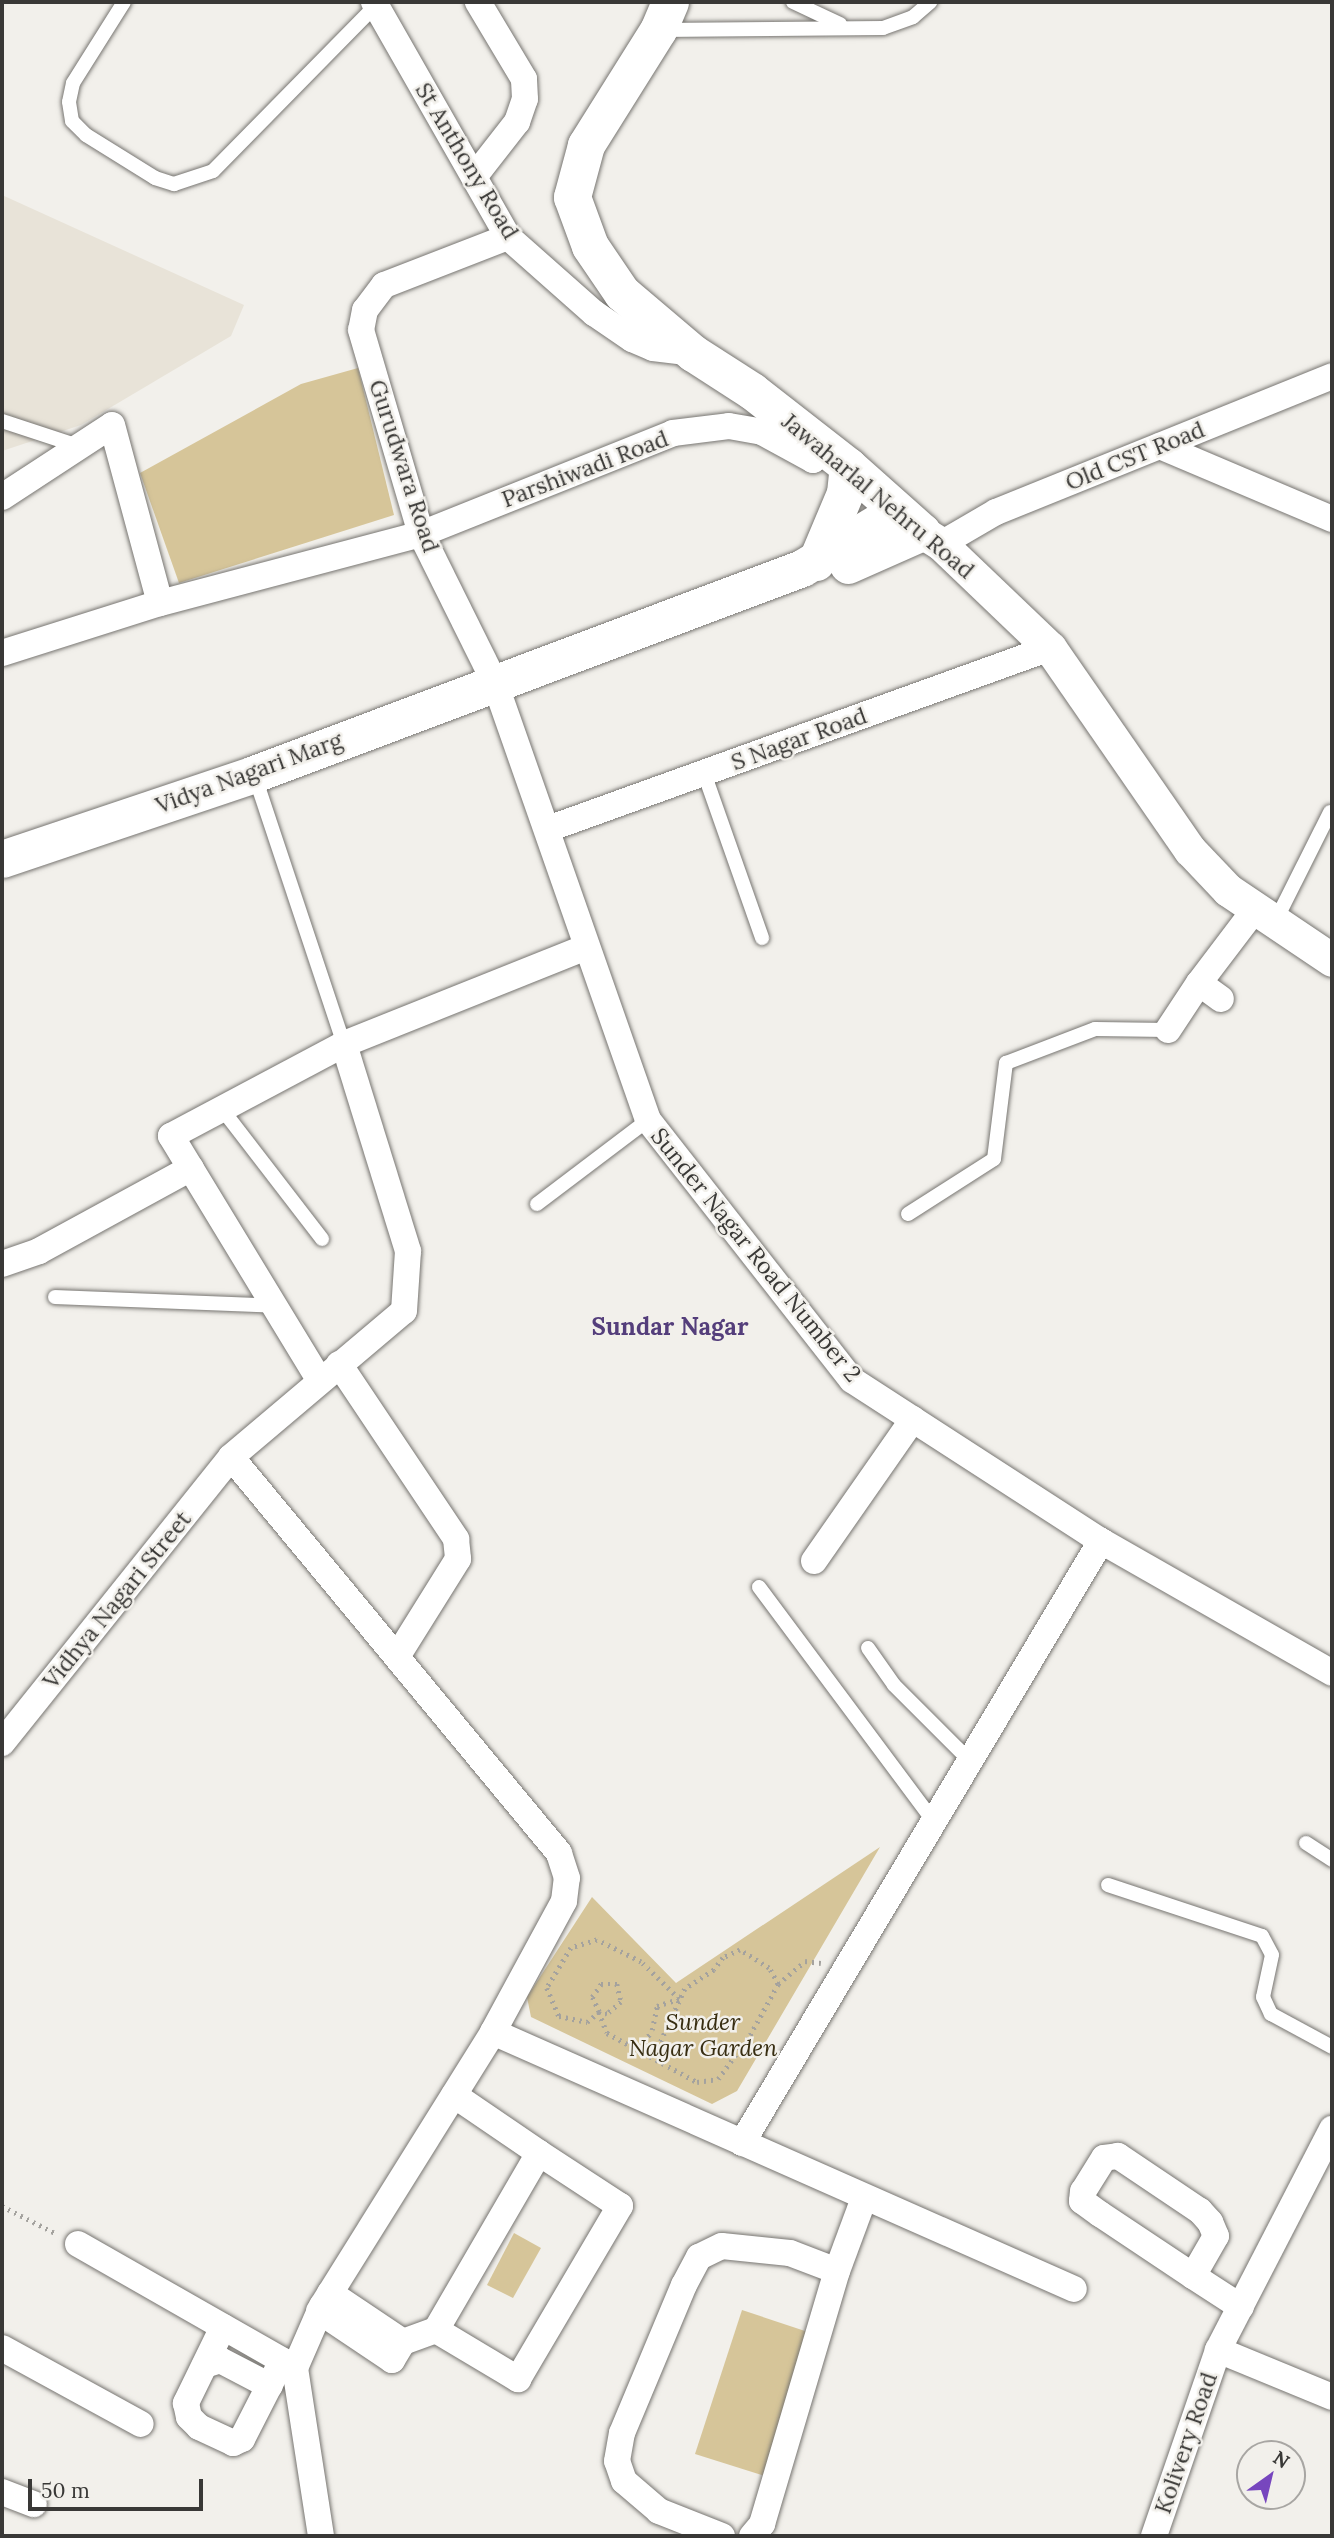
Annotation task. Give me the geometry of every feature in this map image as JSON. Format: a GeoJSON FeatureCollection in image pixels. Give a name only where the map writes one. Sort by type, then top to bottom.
{"type":"FeatureCollection","features":[{"type":"Feature","properties":{"kind":"main road","name":"Jawaharlal Nehru Road"},"geometry":{"type":"LineString","coordinates":[[664,16],[586,145],[572,197],[590,246],[622,293],[693,353],[836,457],[919,529]]}},
{"type":"Feature","properties":{"kind":"main road"},"geometry":{"type":"LineString","coordinates":[[809,565],[845,493],[836,457]]}},
{"type":"Feature","properties":{"kind":"main road"},"geometry":{"type":"LineString","coordinates":[[809,565],[919,529]]}},
{"type":"Feature","properties":{"kind":"main road","name":"Vidya Nagari Marg"},"geometry":{"type":"LineString","coordinates":[[2,859],[254,774],[809,565]]}},
{"type":"Feature","properties":{"kind":"street"},"geometry":{"type":"LineString","coordinates":[[474,177],[517,122],[525,99],[524,79],[478,2]]}},
{"type":"Feature","properties":{"kind":"street","name":"St Anthony Road"},"geometry":{"type":"LineString","coordinates":[[375,4],[508,237],[594,313],[632,339],[653,348],[693,353]]}},
{"type":"Feature","properties":{"kind":"street","name":"Gurudwara Road"},"geometry":{"type":"LineString","coordinates":[[495,683],[421,534],[361,330],[365,310],[384,285],[508,237]]}},
{"type":"Feature","properties":{"kind":"street","name":"Old CST Road"},"geometry":{"type":"LineString","coordinates":[[919,529],[996,512],[1332,376]]}},
{"type":"Feature","properties":{"kind":"street"},"geometry":{"type":"LineString","coordinates":[[2,497],[112,425],[160,603]]}},
{"type":"Feature","properties":{"kind":"street","name":"Parshiwadi Road"},"geometry":{"type":"LineString","coordinates":[[421,534],[673,433],[729,426],[762,432],[813,460],[836,457]]}},
{"type":"Feature","properties":{"kind":"street"},"geometry":{"type":"LineString","coordinates":[[1160,446],[1332,519]]}},
{"type":"Feature","properties":{"kind":"street","name":"Jawaharlal Nehru Road"},"geometry":{"type":"LineString","coordinates":[[919,529],[1050,648],[1190,850],[1228,890],[1332,960]]}},
{"type":"Feature","properties":{"kind":"street"},"geometry":{"type":"LineString","coordinates":[[2,653],[160,603],[421,534]]}},
{"type":"Feature","properties":{"kind":"street","name":"S Nagar Road"},"geometry":{"type":"LineString","coordinates":[[548,829],[1050,648]]}},
{"type":"Feature","properties":{"kind":"street","name":"Sunder Nagar Road Number 2"},"geometry":{"type":"LineString","coordinates":[[495,683],[648,1120],[852,1380],[1101,1541],[1332,1673]]}},
{"type":"Feature","properties":{"kind":"street"},"geometry":{"type":"LineString","coordinates":[[1168,1030],[1210,991],[1266,915]]}},
{"type":"Feature","properties":{"kind":"street"},"geometry":{"type":"LineString","coordinates":[[398,1655],[458,1559],[456,1539],[330,1372],[275,1306],[171,1136],[344,1044],[586,947]]}},
{"type":"Feature","properties":{"kind":"street","name":"Vidhya Nagari Street"},"geometry":{"type":"LineString","coordinates":[[2,1743],[231,1457],[404,1311],[408,1251],[344,1044]]}},
{"type":"Feature","properties":{"kind":"street"},"geometry":{"type":"LineString","coordinates":[[2,1264],[39,1251],[191,1168]]}},
{"type":"Feature","properties":{"kind":"street"},"geometry":{"type":"LineString","coordinates":[[814,1561],[913,1419]]}},
{"type":"Feature","properties":{"kind":"street"},"geometry":{"type":"LineString","coordinates":[[223,2327],[186,2403],[189,2417],[233,2443],[242,2439],[270,2386],[289,2365],[325,2302],[493,2032],[564,1901],[567,1878],[559,1853],[398,1655],[231,1457]]}},
{"type":"Feature","properties":{"kind":"street"},"geometry":{"type":"LineString","coordinates":[[743,2143],[1101,1541]]}},
{"type":"Feature","properties":{"kind":"street"},"geometry":{"type":"LineString","coordinates":[[493,2032],[1074,2289]]}},
{"type":"Feature","properties":{"kind":"street"},"geometry":{"type":"LineString","coordinates":[[436,2330],[518,2379],[620,2206],[454,2095]]}},
{"type":"Feature","properties":{"kind":"street"},"geometry":{"type":"LineString","coordinates":[[1331,2136],[1218,2350],[1332,2397]]}},
{"type":"Feature","properties":{"kind":"street"},"geometry":{"type":"LineString","coordinates":[[325,2302],[398,2351],[436,2330],[539,2153]]}},
{"type":"Feature","properties":{"kind":"street"},"geometry":{"type":"LineString","coordinates":[[1193,2276],[1216,2236],[1210,2222],[1200,2211],[1118,2156],[1104,2158],[1083,2191],[1082,2201],[1193,2276],[1241,2306]]}},
{"type":"Feature","properties":{"kind":"street"},"geometry":{"type":"LineString","coordinates":[[752,2536],[762,2524],[836,2271],[864,2198]]}},
{"type":"Feature","properties":{"kind":"street"},"geometry":{"type":"LineString","coordinates":[[78,2244],[289,2365],[321,2536]]}},
{"type":"Feature","properties":{"kind":"street"},"geometry":{"type":"LineString","coordinates":[[722,2536],[659,2511],[624,2481],[617,2461],[622,2433],[684,2285],[699,2258],[722,2246],[790,2253],[836,2271]]}},
{"type":"Feature","properties":{"kind":"street"},"geometry":{"type":"LineString","coordinates":[[2,2347],[141,2424]]}},
{"type":"Feature","properties":{"kind":"street","name":"Kolivery Road"},"geometry":{"type":"LineString","coordinates":[[1154,2536],[1218,2350]]}},
{"type":"Feature","properties":{"kind":"street"},"geometry":{"type":"LineString","coordinates":[[205,2365],[220,2360],[270,2386]]}},
{"type":"Feature","properties":{"kind":"street"},"geometry":{"type":"LineString","coordinates":[[2,2492],[34,2504]]}},
{"type":"Feature","properties":{"kind":"lane"},"geometry":{"type":"LineString","coordinates":[[124,2],[73,83],[72,121],[86,135],[155,178],[174,184],[213,172],[375,4]]}},
{"type":"Feature","properties":{"kind":"lane"},"geometry":{"type":"LineString","coordinates":[[793,2],[845,26]]}},
{"type":"Feature","properties":{"kind":"lane"},"geometry":{"type":"LineString","coordinates":[[664,16],[883,28],[914,17],[930,2]]}},
{"type":"Feature","properties":{"kind":"lane"},"geometry":{"type":"LineString","coordinates":[[2,421],[78,446]]}},
{"type":"Feature","properties":{"kind":"lane"},"geometry":{"type":"LineString","coordinates":[[704,773],[762,938]]}},
{"type":"Feature","properties":{"kind":"lane"},"geometry":{"type":"LineString","coordinates":[[254,774],[344,1044]]}},
{"type":"Feature","properties":{"kind":"lane"},"geometry":{"type":"LineString","coordinates":[[1266,915],[1330,812]]}},
{"type":"Feature","properties":{"kind":"lane"},"geometry":{"type":"LineString","coordinates":[[908,1214],[994,1159],[1006,1063],[1095,1029],[1168,1030]]}},
{"type":"Feature","properties":{"kind":"lane"},"geometry":{"type":"LineString","coordinates":[[222,1109],[321,1240]]}},
{"type":"Feature","properties":{"kind":"lane"},"geometry":{"type":"LineString","coordinates":[[537,1204],[648,1120]]}},
{"type":"Feature","properties":{"kind":"lane"},"geometry":{"type":"LineString","coordinates":[[55,1297],[275,1306]]}},
{"type":"Feature","properties":{"kind":"lane"},"geometry":{"type":"LineString","coordinates":[[759,1587],[934,1822]]}},
{"type":"Feature","properties":{"kind":"lane"},"geometry":{"type":"LineString","coordinates":[[869,1648],[894,1685],[971,1762]]}},
{"type":"Feature","properties":{"kind":"lane"},"geometry":{"type":"LineString","coordinates":[[1306,1843],[1332,1860]]}},
{"type":"Feature","properties":{"kind":"lane"},"geometry":{"type":"LineString","coordinates":[[1108,1885],[1262,1936],[1272,1955],[1263,1997],[1272,2014],[1332,2047]]}},
{"type":"Feature","properties":{"kind":"path"},"geometry":{"type":"LineString","coordinates":[[599,2012],[587,2022],[559,2016],[547,1988],[572,1948],[597,1940],[641,1962],[679,1999]]}},
{"type":"Feature","properties":{"kind":"path"},"geometry":{"type":"LineString","coordinates":[[679,1999],[657,2006],[652,2030],[644,2042],[658,2048],[679,1999],[723,1958],[740,1950],[769,1968],[778,1984]]}},
{"type":"Feature","properties":{"kind":"path"},"geometry":{"type":"LineString","coordinates":[[599,2012],[607,2014],[621,2002],[617,1984],[601,1983],[592,1997],[607,2033],[697,2082],[718,2079],[750,2035],[778,1984],[805,1961],[848,1966]]}},
{"type":"Feature","properties":{"kind":"path"},"geometry":{"type":"LineString","coordinates":[[2,2206],[78,2244]]}},
{"type":"Feature","properties":{"kind":"shaded area"},"geometry":{"type":"Polygon","coordinates":[[[2,195],[244,305],[231,336],[81,425],[2,451],[2,195]]]}},
{"type":"Feature","properties":{"kind":"green space"},"geometry":{"type":"Polygon","coordinates":[[[358,368],[394,515],[179,583],[140,473],[301,384],[358,368]]]}},
{"type":"Feature","properties":{"kind":"green space","name":"Sunder Nagar Garden"},"geometry":{"type":"Polygon","coordinates":[[[880,1847],[737,2091],[712,2104],[531,2017],[527,1997],[592,1897],[676,1983],[880,1847]]]}},
{"type":"Feature","properties":{"kind":"green space"},"geometry":{"type":"Polygon","coordinates":[[[514,2233],[541,2248],[513,2298],[487,2285],[514,2233]]]}},
{"type":"Feature","properties":{"kind":"green space"},"geometry":{"type":"Polygon","coordinates":[[[742,2310],[811,2333],[765,2476],[695,2454],[742,2310]]]}},
{"type":"Feature","properties":{"kind":"district","name":"Sundar Nagar"},"geometry":{"type":"Point","coordinates":[670,1327]}}]}
